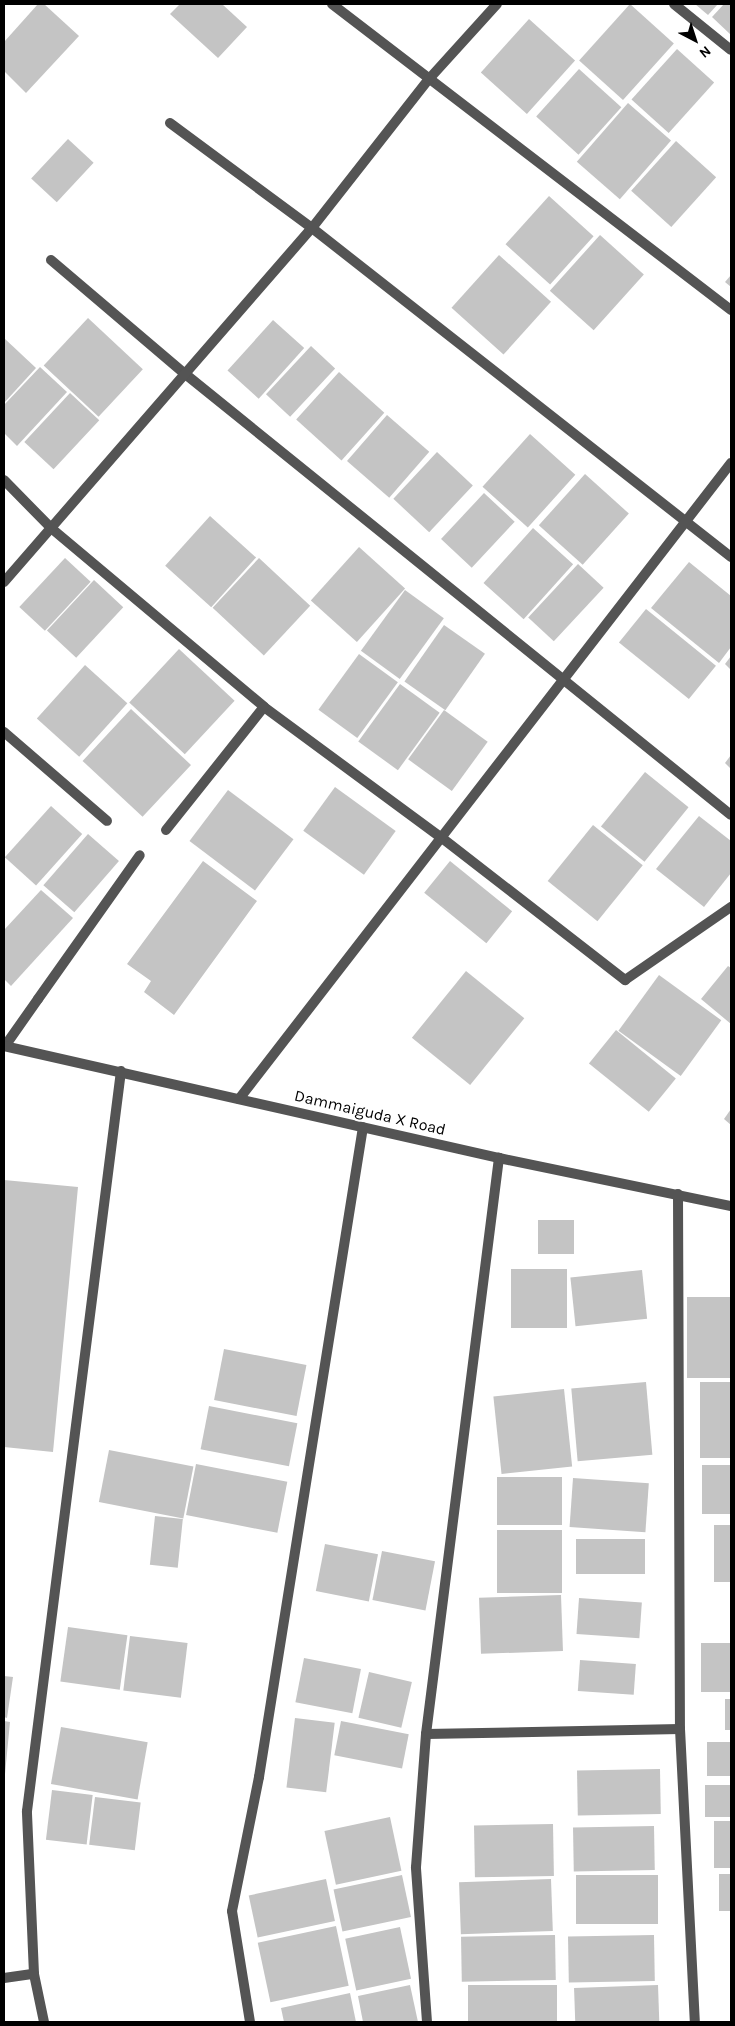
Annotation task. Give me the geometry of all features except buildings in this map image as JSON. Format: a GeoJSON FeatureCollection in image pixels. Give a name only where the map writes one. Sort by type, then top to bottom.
{"type":"FeatureCollection","features":[{"type":"Feature","properties":{"kind":"street"},"geometry":{"type":"LineString","coordinates":[[332,4],[731,310]]}},
{"type":"Feature","properties":{"kind":"street"},"geometry":{"type":"LineString","coordinates":[[4,582],[312,228],[429,78],[496,4]]}},
{"type":"Feature","properties":{"kind":"street"},"geometry":{"type":"LineString","coordinates":[[674,4],[731,50]]}},
{"type":"Feature","properties":{"kind":"street"},"geometry":{"type":"LineString","coordinates":[[170,123],[312,228],[731,557]]}},
{"type":"Feature","properties":{"kind":"street"},"geometry":{"type":"LineString","coordinates":[[51,260],[184,373],[731,815]]}},
{"type":"Feature","properties":{"kind":"street"},"geometry":{"type":"LineString","coordinates":[[239,1099],[731,463]]}},
{"type":"Feature","properties":{"kind":"street"},"geometry":{"type":"LineString","coordinates":[[4,480],[51,528],[264,707],[442,838],[625,980],[731,907]]}},
{"type":"Feature","properties":{"kind":"street"},"geometry":{"type":"LineString","coordinates":[[166,830],[264,707]]}},
{"type":"Feature","properties":{"kind":"street"},"geometry":{"type":"LineString","coordinates":[[4,732],[107,821]]}},
{"type":"Feature","properties":{"kind":"street"},"geometry":{"type":"LineString","coordinates":[[4,1046],[140,856]]}},
{"type":"Feature","properties":{"kind":"street","name":"Dammaiguda X Road"},"geometry":{"type":"LineString","coordinates":[[4,1046],[499,1158],[731,1206]]}},
{"type":"Feature","properties":{"kind":"street"},"geometry":{"type":"LineString","coordinates":[[44,2022],[34,1974],[27,1811],[121,1071]]}},
{"type":"Feature","properties":{"kind":"street"},"geometry":{"type":"LineString","coordinates":[[250,2022],[232,1911],[258,1777],[363,1127]]}},
{"type":"Feature","properties":{"kind":"street"},"geometry":{"type":"LineString","coordinates":[[427,2022],[416,1867],[426,1734],[499,1158]]}},
{"type":"Feature","properties":{"kind":"street"},"geometry":{"type":"LineString","coordinates":[[678,1194],[680,1729],[695,2022]]}},
{"type":"Feature","properties":{"kind":"street"},"geometry":{"type":"LineString","coordinates":[[426,1734],[680,1729]]}},
{"type":"Feature","properties":{"kind":"street"},"geometry":{"type":"LineString","coordinates":[[4,1978],[34,1974]]}}]}
